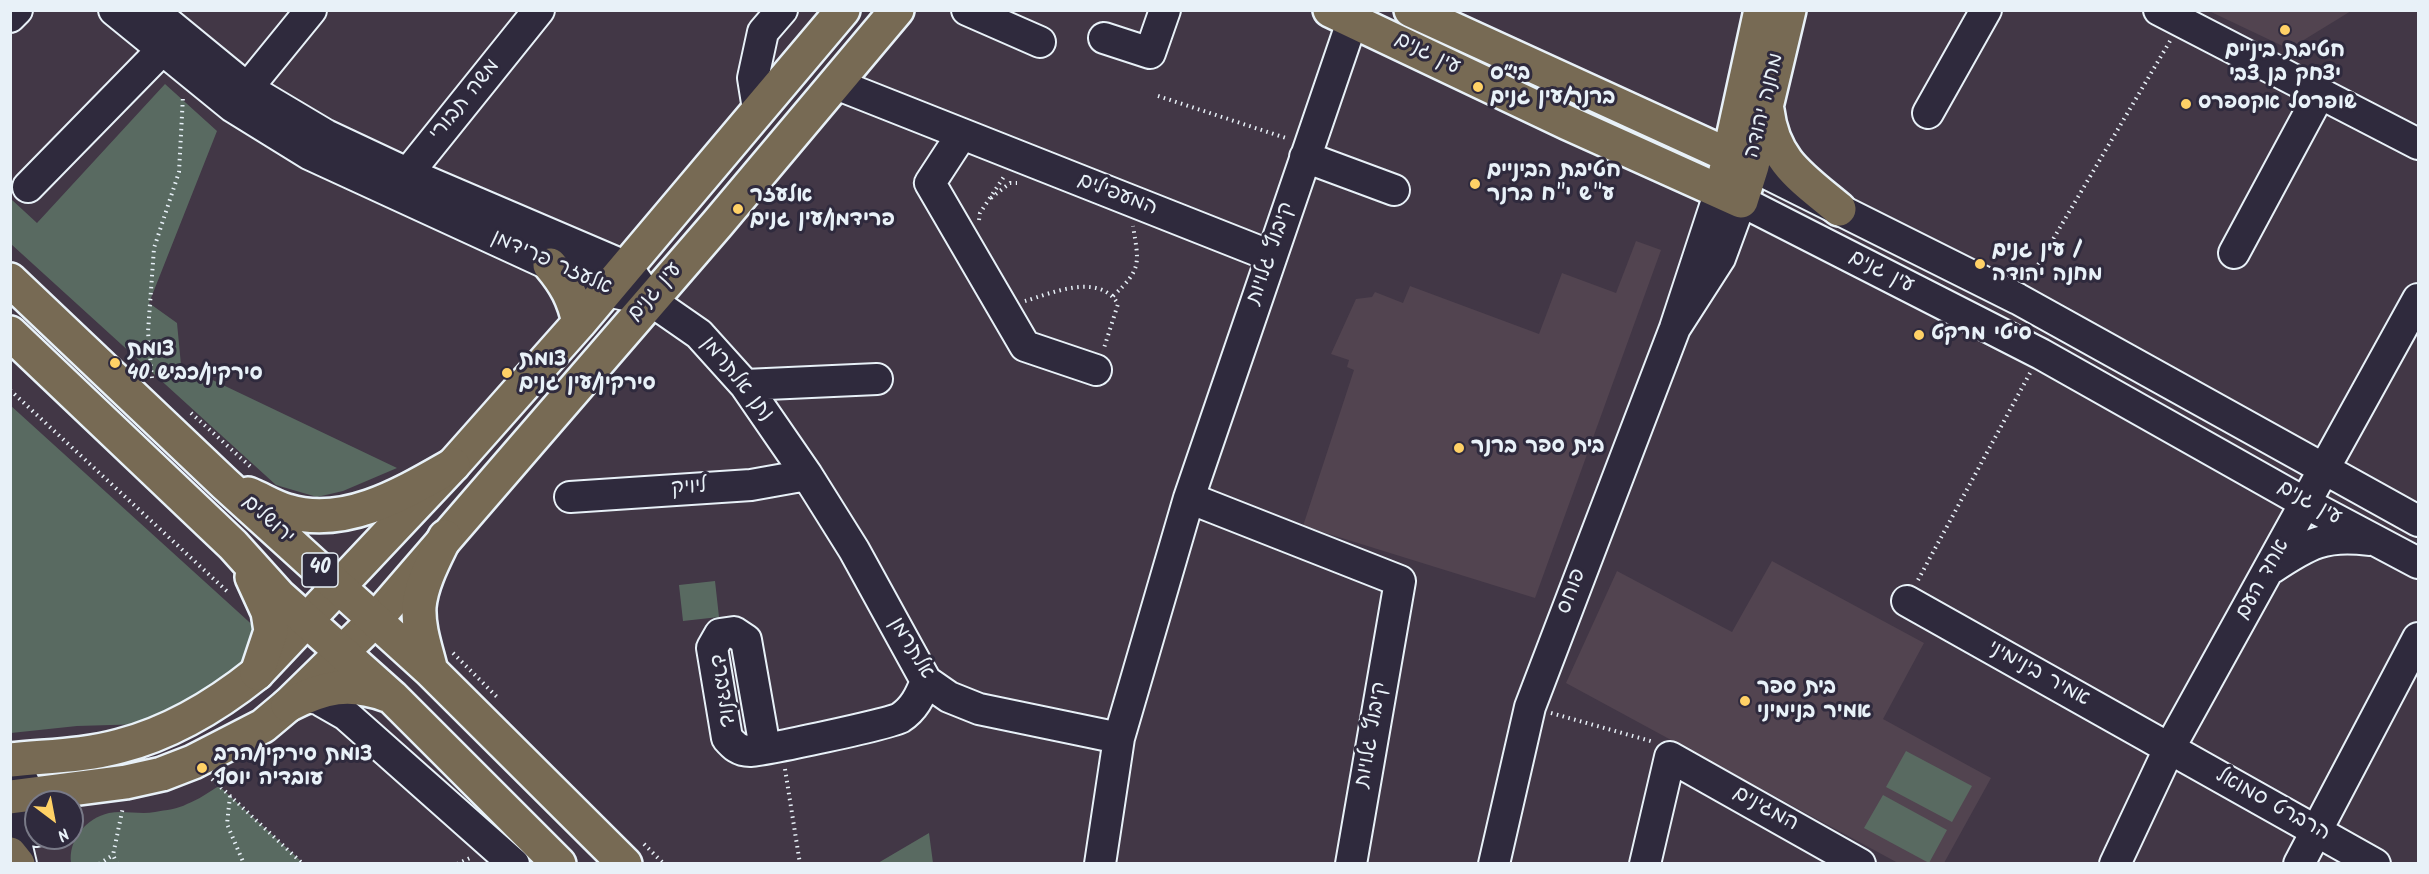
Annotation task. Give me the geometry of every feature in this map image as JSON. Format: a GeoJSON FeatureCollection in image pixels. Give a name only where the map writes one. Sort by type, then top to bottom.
{"type":"FeatureCollection","features":[{"type":"Feature","properties":{"kind":"main road","name":"עין גנים"},"geometry":{"type":"LineString","coordinates":[[14,784],[81,754],[159,734],[235,691],[257,673],[453,465],[579,323],[843,10]]}},
{"type":"Feature","properties":{"kind":"main road","name":"עין גנים"},"geometry":{"type":"LineString","coordinates":[[14,784],[126,782],[162,774],[193,762],[262,726],[296,701],[376,619],[897,10]]}},
{"type":"Feature","properties":{"kind":"main road","name":"עין גנים"},"geometry":{"type":"LineString","coordinates":[[1411,10],[1741,161]]}},
{"type":"Feature","properties":{"kind":"main road","name":"מחנה יהודה"},"geometry":{"type":"LineString","coordinates":[[1741,161],[1761,10]]}},
{"type":"Feature","properties":{"kind":"main road","name":"מחנה יהודה"},"geometry":{"type":"LineString","coordinates":[[1741,161],[1766,104],[1789,10]]}},
{"type":"Feature","properties":{"kind":"main road","name":"עין גנים"},"geometry":{"type":"LineString","coordinates":[[1346,14],[1568,123],[1730,196]]}},
{"type":"Feature","properties":{"kind":"main road"},"geometry":{"type":"LineString","coordinates":[[1766,104],[1770,132],[1779,150],[1805,181],[1839,209]]}},
{"type":"Feature","properties":{"kind":"main road","name":"פוחס"},"geometry":{"type":"LineString","coordinates":[[1730,196],[1741,161]]}},
{"type":"Feature","properties":{"kind":"main road"},"geometry":{"type":"LineString","coordinates":[[550,265],[566,284],[575,301],[579,323]]}},
{"type":"Feature","properties":{"kind":"main road","name":"ירושלים"},"geometry":{"type":"LineString","coordinates":[[10,280],[225,484],[431,671],[625,864]]}},
{"type":"Feature","properties":{"kind":"main road","name":"ירושלים"},"geometry":{"type":"LineString","coordinates":[[10,333],[233,545],[279,596],[392,697],[559,864]]}},
{"type":"Feature","properties":{"kind":"main road"},"geometry":{"type":"LineString","coordinates":[[225,484],[287,511],[314,515],[357,511],[400,495],[453,465]]}},
{"type":"Feature","properties":{"kind":"main road"},"geometry":{"type":"LineString","coordinates":[[431,671],[421,632],[419,606],[427,576],[445,537]]}},
{"type":"Feature","properties":{"kind":"main road"},"geometry":{"type":"LineString","coordinates":[[233,545],[261,593],[268,612],[271,631],[257,673]]}},
{"type":"Feature","properties":{"kind":"main road"},"geometry":{"type":"LineString","coordinates":[[296,701],[341,687],[357,687],[392,697]]}},
{"type":"Feature","properties":{"kind":"main road"},"geometry":{"type":"LineString","coordinates":[[10,854],[19,864]]}},
{"type":"Feature","properties":{"kind":"street"},"geometry":{"type":"LineString","coordinates":[[10,17],[17,10]]}},
{"type":"Feature","properties":{"kind":"street","name":"אלעזר פרידמן"},"geometry":{"type":"LineString","coordinates":[[114,10],[173,60],[240,97]]}},
{"type":"Feature","properties":{"kind":"street","name":"אלעזר פרידמן"},"geometry":{"type":"LineString","coordinates":[[152,10],[240,97],[309,154],[400,182],[617,279],[650,300]]}},
{"type":"Feature","properties":{"kind":"street"},"geometry":{"type":"LineString","coordinates":[[240,97],[311,10]]}},
{"type":"Feature","properties":{"kind":"street","name":"משה תבורי"},"geometry":{"type":"LineString","coordinates":[[400,182],[539,10]]}},
{"type":"Feature","properties":{"kind":"street"},"geometry":{"type":"LineString","coordinates":[[758,109],[753,78],[763,32],[782,10]]}},
{"type":"Feature","properties":{"kind":"street"},"geometry":{"type":"LineString","coordinates":[[967,10],[1040,42]]}},
{"type":"Feature","properties":{"kind":"street"},"geometry":{"type":"LineString","coordinates":[[1104,38],[1150,53],[1165,10]]}},
{"type":"Feature","properties":{"kind":"street"},"geometry":{"type":"LineString","coordinates":[[1928,113],[1986,10]]}},
{"type":"Feature","properties":{"kind":"street","name":"קיבוץ גלויות"},"geometry":{"type":"LineString","coordinates":[[1100,864],[1119,738],[1189,498],[1307,152],[1346,14]]}},
{"type":"Feature","properties":{"kind":"street"},"geometry":{"type":"LineString","coordinates":[[2170,16],[2319,95],[2418,144]]}},
{"type":"Feature","properties":{"kind":"street"},"geometry":{"type":"LineString","coordinates":[[28,187],[173,60]]}},
{"type":"Feature","properties":{"kind":"street","name":"המעפילים"},"geometry":{"type":"LineString","coordinates":[[836,84],[962,134],[1021,170],[1271,256]]}},
{"type":"Feature","properties":{"kind":"street"},"geometry":{"type":"LineString","coordinates":[[2234,253],[2319,95]]}},
{"type":"Feature","properties":{"kind":"street"},"geometry":{"type":"LineString","coordinates":[[962,134],[930,183],[1025,346],[1096,370]]}},
{"type":"Feature","properties":{"kind":"street"},"geometry":{"type":"LineString","coordinates":[[1307,152],[1394,190]]}},
{"type":"Feature","properties":{"kind":"street","name":"עין גנים"},"geometry":{"type":"LineString","coordinates":[[1741,161],[2018,299],[2418,521]]}},
{"type":"Feature","properties":{"kind":"street","name":"אלעזר פרידמן"},"geometry":{"type":"LineString","coordinates":[[400,182],[550,265],[617,279]]}},
{"type":"Feature","properties":{"kind":"street","name":"עין גנים"},"geometry":{"type":"LineString","coordinates":[[1730,196],[2041,354],[2307,504],[2418,563]]}},
{"type":"Feature","properties":{"kind":"street","name":"פוחס"},"geometry":{"type":"LineString","coordinates":[[1494,864],[1530,707],[1675,328],[1730,196]]}},
{"type":"Feature","properties":{"kind":"street","name":"אחד העם"},"geometry":{"type":"LineString","coordinates":[[2115,864],[2169,749],[2307,504],[2362,398],[2418,299]]}},
{"type":"Feature","properties":{"kind":"street","name":"נתן אלתרמן"},"geometry":{"type":"LineString","coordinates":[[650,300],[699,334],[745,385],[807,475]]}},
{"type":"Feature","properties":{"kind":"street"},"geometry":{"type":"LineString","coordinates":[[745,385],[877,379]]}},
{"type":"Feature","properties":{"kind":"street","name":"ליויק"},"geometry":{"type":"LineString","coordinates":[[570,497],[751,485],[807,475]]}},
{"type":"Feature","properties":{"kind":"street","name":"אלתרמן"},"geometry":{"type":"LineString","coordinates":[[807,475],[854,550],[926,681],[949,697],[979,709],[1119,738]]}},
{"type":"Feature","properties":{"kind":"street","name":"קיבוץ גלויות"},"geometry":{"type":"LineString","coordinates":[[1189,498],[1400,581],[1351,864]]}},
{"type":"Feature","properties":{"kind":"street"},"geometry":{"type":"LineString","coordinates":[[2270,570],[2296,551],[2325,539],[2349,537],[2378,541]]}},
{"type":"Feature","properties":{"kind":"street","name":"אמיר בינימיני"},"geometry":{"type":"LineString","coordinates":[[1907,602],[2169,749]]}},
{"type":"Feature","properties":{"kind":"street"},"geometry":{"type":"LineString","coordinates":[[2299,864],[2418,638]]}},
{"type":"Feature","properties":{"kind":"street"},"geometry":{"type":"LineString","coordinates":[[773,746],[898,719],[918,701],[926,681]]}},
{"type":"Feature","properties":{"kind":"street"},"geometry":{"type":"LineString","coordinates":[[296,701],[318,699],[346,715],[514,864]]}},
{"type":"Feature","properties":{"kind":"street","name":"הרברט סמואל"},"geometry":{"type":"LineString","coordinates":[[2169,749],[2375,864]]}},
{"type":"Feature","properties":{"kind":"street"},"geometry":{"type":"LineString","coordinates":[[1645,864],[1670,757]]}},
{"type":"Feature","properties":{"kind":"street","name":"המגינים"},"geometry":{"type":"LineString","coordinates":[[1670,757],[1860,864]]}},
{"type":"Feature","properties":{"kind":"street"},"geometry":{"type":"LineString","coordinates":[[14,784],[24,805]]}},
{"type":"Feature","properties":{"kind":"street"},"geometry":{"type":"LineString","coordinates":[[14,784],[19,864]]}},
{"type":"Feature","properties":{"kind":"path"},"geometry":{"type":"LineString","coordinates":[[2018,299],[2170,16]]}},
{"type":"Feature","properties":{"kind":"path"},"geometry":{"type":"LineString","coordinates":[[152,379],[148,332],[154,248],[178,172],[173,60]]}},
{"type":"Feature","properties":{"kind":"path"},"geometry":{"type":"LineString","coordinates":[[1158,96],[1307,152]]}},
{"type":"Feature","properties":{"kind":"path"},"geometry":{"type":"LineString","coordinates":[[978,222],[980,213],[988,201],[1021,170]]}},
{"type":"Feature","properties":{"kind":"path"},"geometry":{"type":"LineString","coordinates":[[988,201],[1010,183],[1021,170]]}},
{"type":"Feature","properties":{"kind":"path"},"geometry":{"type":"LineString","coordinates":[[1113,296],[1129,281],[1138,262],[1132,225]]}},
{"type":"Feature","properties":{"kind":"path"},"geometry":{"type":"LineString","coordinates":[[1023,302],[1086,285],[1113,296],[1118,304],[1116,316],[1096,370]]}},
{"type":"Feature","properties":{"kind":"path"},"geometry":{"type":"LineString","coordinates":[[1907,602],[2041,354]]}},
{"type":"Feature","properties":{"kind":"path"},"geometry":{"type":"LineString","coordinates":[[10,390],[236,599]]}},
{"type":"Feature","properties":{"kind":"path"},"geometry":{"type":"LineString","coordinates":[[1530,707],[1656,743],[1670,757]]}},
{"type":"Feature","properties":{"kind":"path"},"geometry":{"type":"LineString","coordinates":[[773,746],[800,864]]}},
{"type":"Feature","properties":{"kind":"path"},"geometry":{"type":"LineString","coordinates":[[193,762],[303,864]]}},
{"type":"Feature","properties":{"kind":"path"},"geometry":{"type":"LineString","coordinates":[[117,864],[113,855],[126,782]]}},
{"type":"Feature","properties":{"kind":"path"},"geometry":{"type":"LineString","coordinates":[[230,795],[227,824],[244,864]]}},
{"type":"Feature","properties":{"kind":"path"},"geometry":{"type":"LineString","coordinates":[[99,864],[113,855]]}},
{"type":"Feature","properties":{"kind":"shaded area","name":"חטיבת ביניים יצחק בן צבי"},"geometry":{"type":"Polygon","coordinates":[[[2209,11],[2351,11],[2289,49],[2209,11]]]}},
{"type":"Feature","properties":{"kind":"shaded area","name":"בית ספר ברנר"},"geometry":{"type":"Polygon","coordinates":[[[1636,241],[1661,250],[1535,598],[1303,526],[1354,370],[1347,367],[1349,360],[1331,354],[1356,299],[1372,297],[1375,292],[1403,303],[1410,286],[1539,334],[1562,273],[1616,293],[1636,241]]]}},
{"type":"Feature","properties":{"kind":"shaded area","name":"בית ספר אמיר בנימיני"},"geometry":{"type":"Polygon","coordinates":[[[1772,561],[1924,643],[1883,719],[1991,778],[1944,863],[1898,863],[1566,683],[1617,571],[1732,632],[1772,561]]]}},
{"type":"Feature","properties":{"kind":"green space"},"geometry":{"type":"Polygon","coordinates":[[[165,84],[217,131],[149,303],[177,323],[181,365],[397,468],[343,491],[317,497],[276,485],[11,244],[11,199],[37,223],[165,84]]]}},
{"type":"Feature","properties":{"kind":"green space"},"geometry":{"type":"Polygon","coordinates":[[[10,405],[258,630],[258,643],[230,681],[145,724],[77,726],[11,733],[10,405]]]}},
{"type":"Feature","properties":{"kind":"green space"},"geometry":{"type":"Polygon","coordinates":[[[715,581],[719,617],[683,621],[679,585],[715,581]]]}},
{"type":"Feature","properties":{"kind":"green space"},"geometry":{"type":"Polygon","coordinates":[[[1906,751],[1972,786],[1952,822],[1886,787],[1906,751]]]}},
{"type":"Feature","properties":{"kind":"green space"},"geometry":{"type":"Polygon","coordinates":[[[219,786],[303,863],[71,863],[72,850],[84,850],[84,827],[93,820],[115,812],[149,813],[176,808],[219,786]]]}},
{"type":"Feature","properties":{"kind":"green space"},"geometry":{"type":"Polygon","coordinates":[[[1883,795],[1947,830],[1929,863],[1864,828],[1883,795]]]}},
{"type":"Feature","properties":{"kind":"green space"},"geometry":{"type":"Polygon","coordinates":[[[929,833],[933,863],[878,863],[929,833]]]}},
{"type":"Feature","properties":{"kind":"place","name":"חטיבת ביניים יצחק בן צבי"},"geometry":{"type":"Point","coordinates":[2285,30]}},
{"type":"Feature","properties":{"kind":"place","name":"בי״ס ברנר/עין גנים"},"geometry":{"type":"Point","coordinates":[1478,87]}},
{"type":"Feature","properties":{"kind":"place","name":"שופרסל אקספרס"},"geometry":{"type":"Point","coordinates":[2186,104]}},
{"type":"Feature","properties":{"kind":"place","name":"חטיבת הביניים ע\"ש י\"ח ברנר"},"geometry":{"type":"Point","coordinates":[1475,184]}},
{"type":"Feature","properties":{"kind":"place","name":"אלעזר פרידמן/עין גנים"},"geometry":{"type":"Point","coordinates":[738,209]}},
{"type":"Feature","properties":{"kind":"place","name":"עין גנים / מחנה יהודה"},"geometry":{"type":"Point","coordinates":[1980,264]}},
{"type":"Feature","properties":{"kind":"place","name":"סיטי מרקט"},"geometry":{"type":"Point","coordinates":[1919,335]}},
{"type":"Feature","properties":{"kind":"place","name":"צומת סירקין/כביש 40"},"geometry":{"type":"Point","coordinates":[115,363]}},
{"type":"Feature","properties":{"kind":"place","name":"צומת סירקין/עין גנים"},"geometry":{"type":"Point","coordinates":[507,373]}},
{"type":"Feature","properties":{"kind":"place","name":"בית ספר ברנר"},"geometry":{"type":"Point","coordinates":[1459,448]}},
{"type":"Feature","properties":{"kind":"place","name":"בית ספר אמיר בנימיני"},"geometry":{"type":"Point","coordinates":[1745,701]}},
{"type":"Feature","properties":{"kind":"place","name":"צומת סירקין/הרב עובדיה יוסף"},"geometry":{"type":"Point","coordinates":[202,768]}}]}
